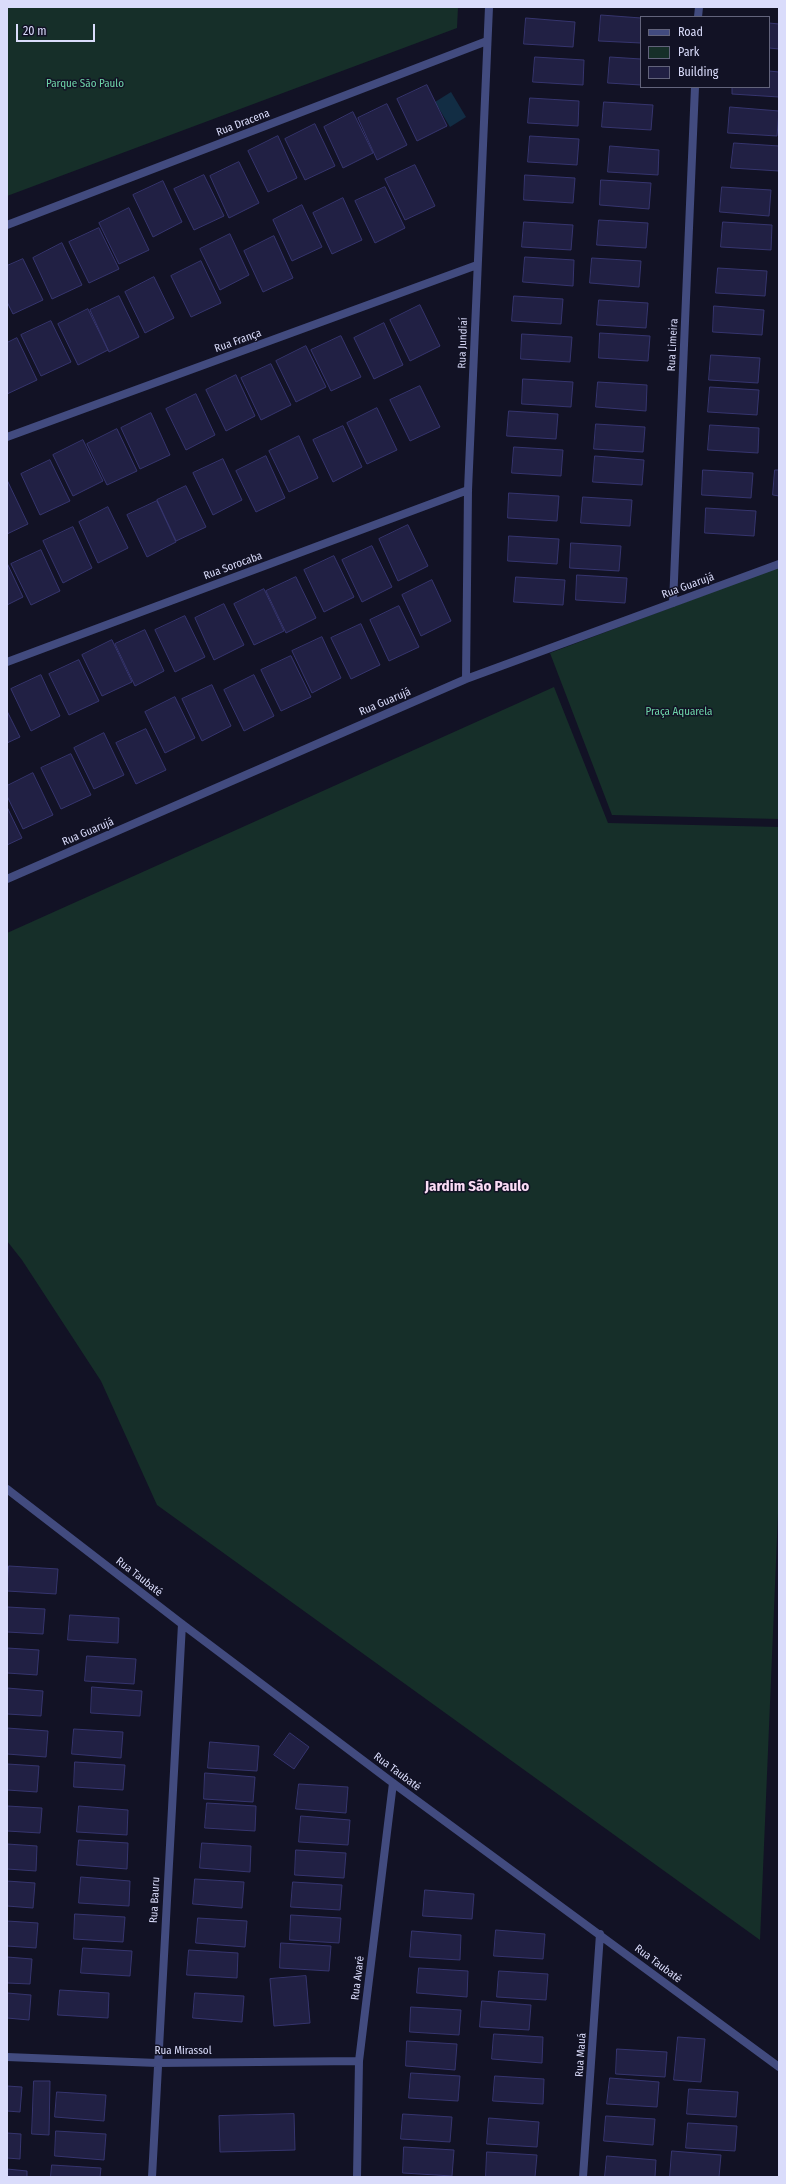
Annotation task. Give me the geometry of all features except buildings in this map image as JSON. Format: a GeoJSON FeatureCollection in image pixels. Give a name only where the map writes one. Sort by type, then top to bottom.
{"type":"FeatureCollection","features":[{"type":"Feature","properties":{"kind":"street","name":"Rua Jundiaí"},"geometry":{"type":"LineString","coordinates":[[466,680],[468,490],[489,7]]}},
{"type":"Feature","properties":{"kind":"street","name":"Rua Dracena"},"geometry":{"type":"LineString","coordinates":[[7,225],[487,41]]}},
{"type":"Feature","properties":{"kind":"street","name":"Rua Limeira"},"geometry":{"type":"LineString","coordinates":[[673,603],[695,88]]}},
{"type":"Feature","properties":{"kind":"street","name":"Rua França"},"geometry":{"type":"LineString","coordinates":[[7,437],[477,265]]}},
{"type":"Feature","properties":{"kind":"street","name":"Rua Sorocaba"},"geometry":{"type":"LineString","coordinates":[[7,662],[468,490]]}},
{"type":"Feature","properties":{"kind":"street","name":"Rua Guarujá"},"geometry":{"type":"LineString","coordinates":[[7,879],[466,680],[779,564]]}},
{"type":"Feature","properties":{"kind":"street","name":"Rua Taubaté"},"geometry":{"type":"LineString","coordinates":[[7,1489],[182,1624],[393,1783],[779,2067]]}},
{"type":"Feature","properties":{"kind":"street","name":"Rua Bauru"},"geometry":{"type":"LineString","coordinates":[[152,2177],[182,1624]]}},
{"type":"Feature","properties":{"kind":"street","name":"Rua Avaré"},"geometry":{"type":"LineString","coordinates":[[357,2177],[359,2061],[393,1783]]}},
{"type":"Feature","properties":{"kind":"street","name":"Rua Mauá"},"geometry":{"type":"LineString","coordinates":[[583,2177],[600,1934]]}},
{"type":"Feature","properties":{"kind":"street","name":"Rua Mirassol"},"geometry":{"type":"LineString","coordinates":[[7,2057],[157,2063],[359,2061]]}},
{"type":"Feature","properties":{"kind":"green space","name":"Parque São Paulo"},"geometry":{"type":"Polygon","coordinates":[[[7,7],[458,7],[457,28],[7,196],[7,7]]]}},
{"type":"Feature","properties":{"kind":"green space","name":"Praça Aquarela"},"geometry":{"type":"Polygon","coordinates":[[[779,567],[779,819],[612,815],[550,653],[779,567]]]}},
{"type":"Feature","properties":{"kind":"green space"},"geometry":{"type":"Polygon","coordinates":[[[554,687],[608,823],[779,827],[779,1490],[760,1940],[157,1505],[101,1381],[22,1260],[7,1241],[7,933],[554,687]]]}},
{"type":"Feature","properties":{"kind":"water"},"geometry":{"type":"Polygon","coordinates":[[[451,92],[466,117],[450,127],[435,102],[451,92]]]}},
{"type":"Feature","properties":{"kind":"district","name":"Jardim São Paulo"},"geometry":{"type":"Point","coordinates":[477,1187]}}]}
